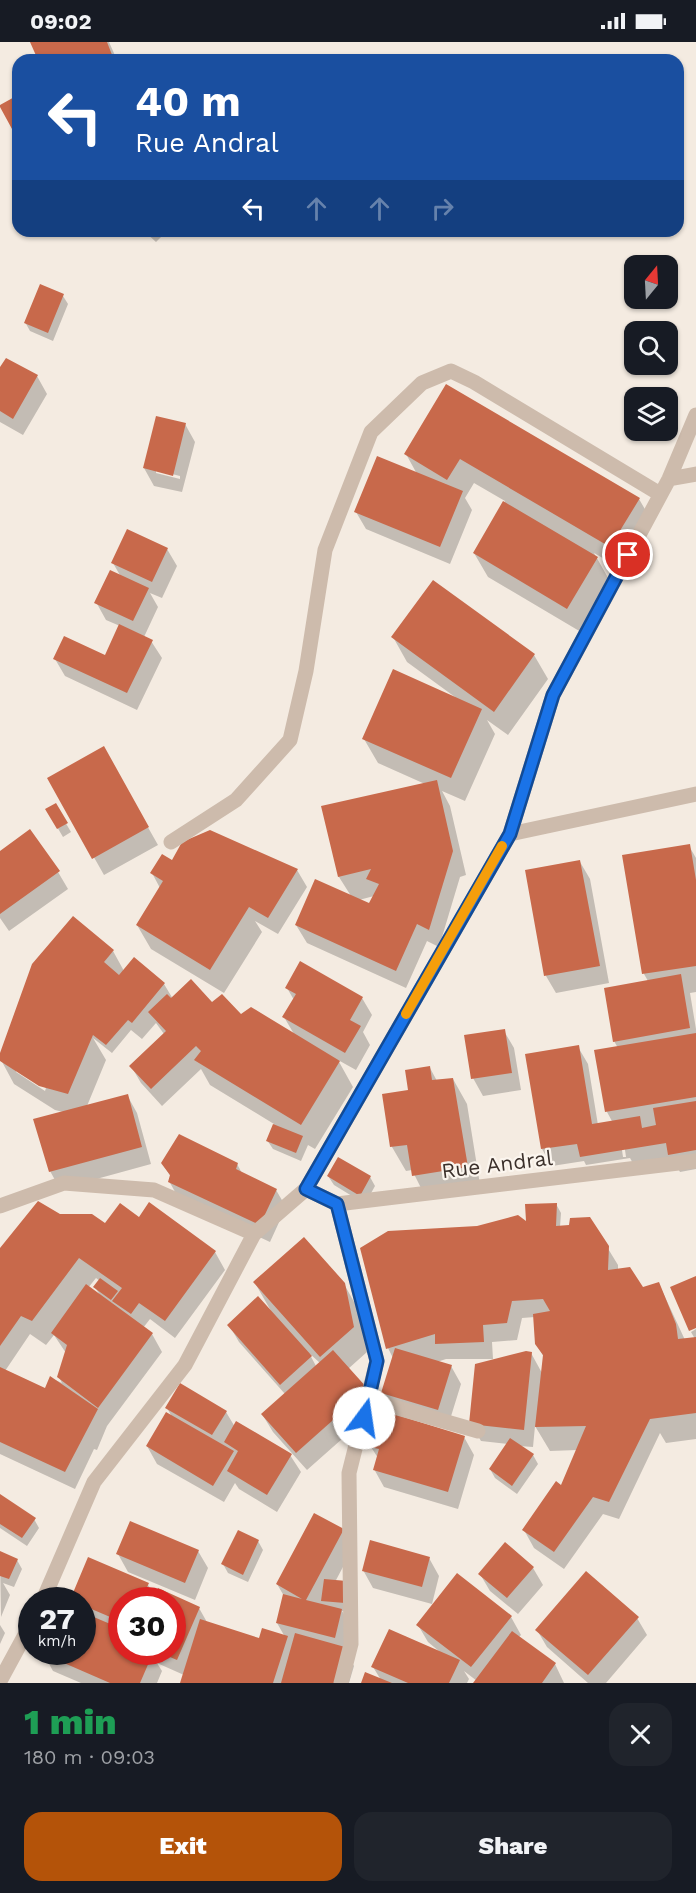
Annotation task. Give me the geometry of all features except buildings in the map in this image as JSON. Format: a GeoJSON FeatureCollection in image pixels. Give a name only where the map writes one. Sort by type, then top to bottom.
{"type":"FeatureCollection","features":[{"type":"Feature","properties":{"kind":"street"},"geometry":{"type":"LineString","coordinates":[[171,842],[236,800],[290,740],[306,671],[325,549],[372,432],[422,383],[451,371],[474,382],[660,495]]}},
{"type":"Feature","properties":{"kind":"street"},"geometry":{"type":"LineString","coordinates":[[49,1587],[94,1482],[186,1365],[254,1234],[306,1189],[510,834],[553,695],[669,479],[696,414]]}},
{"type":"Feature","properties":{"kind":"street"},"geometry":{"type":"LineString","coordinates":[[669,479],[696,474]]}},
{"type":"Feature","properties":{"kind":"street"},"geometry":{"type":"LineString","coordinates":[[510,834],[696,795]]}},
{"type":"Feature","properties":{"kind":"street","name":"Rue Andral"},"geometry":{"type":"LineString","coordinates":[[337,1204],[696,1161]]}},
{"type":"Feature","properties":{"kind":"street"},"geometry":{"type":"LineString","coordinates":[[0,1206],[64,1183],[154,1190],[254,1234]]}},
{"type":"Feature","properties":{"kind":"street"},"geometry":{"type":"LineString","coordinates":[[306,1189],[337,1204],[377,1361],[370,1400],[349,1473],[351,1644],[341,1683]]}},
{"type":"Feature","properties":{"kind":"street"},"geometry":{"type":"LineString","coordinates":[[370,1400],[478,1431]]}},
{"type":"Feature","properties":{"kind":"street"},"geometry":{"type":"LineString","coordinates":[[0,1681],[18,1648]]}},
{"type":"Feature","properties":{"kind":"slow traffic"},"geometry":{"type":"LineString","coordinates":[[406,1014],[502,846]]}},
{"type":"Feature","properties":{"kind":"route"},"geometry":{"type":"LineString","coordinates":[[364,1418],[370,1400],[377,1361],[337,1204],[306,1189],[510,834],[553,695],[628,555]]}}]}
